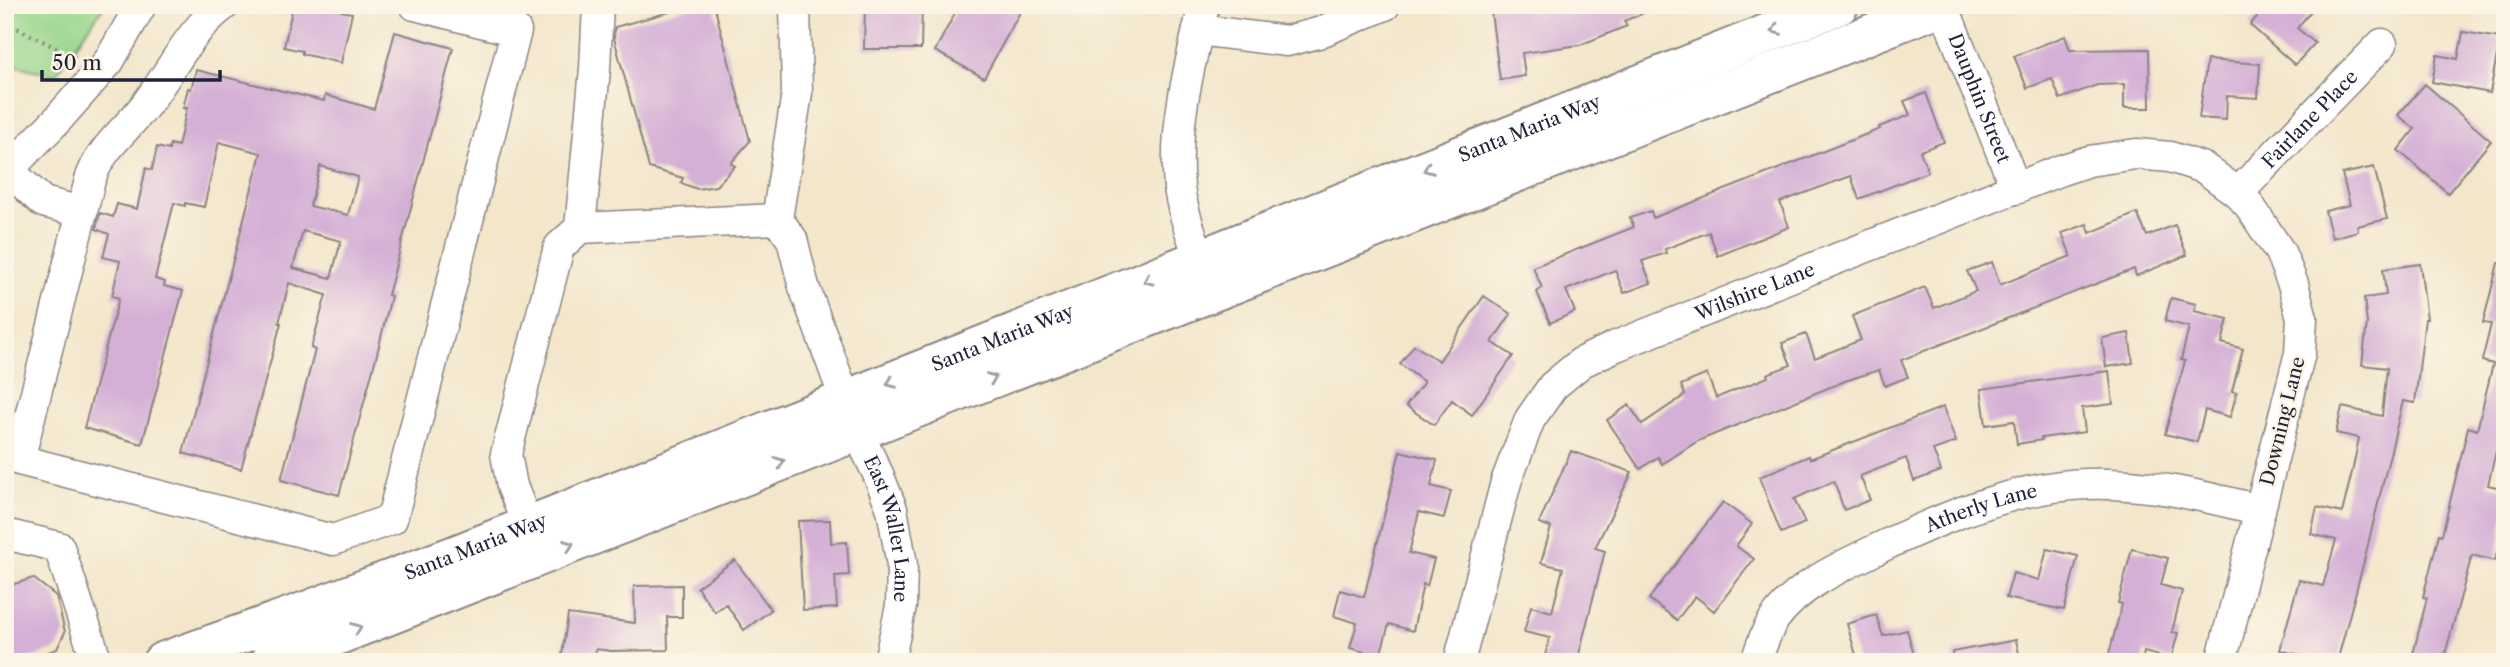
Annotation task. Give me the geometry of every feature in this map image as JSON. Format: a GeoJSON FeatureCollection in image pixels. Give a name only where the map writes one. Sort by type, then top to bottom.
{"type":"FeatureCollection","features":[{"type":"Feature","properties":{"kind":"main road","name":"Santa Maria Way"},"geometry":{"type":"LineString","coordinates":[[270,662],[308,655],[1200,260],[1839,5]]}},
{"type":"Feature","properties":{"kind":"main road","name":"Santa Maria Way"},"geometry":{"type":"LineString","coordinates":[[162,662],[306,611],[528,526],[851,416],[1944,5]]}},
{"type":"Feature","properties":{"kind":"street"},"geometry":{"type":"LineString","coordinates":[[82,212],[43,202],[7,172],[109,61],[141,5]]}},
{"type":"Feature","properties":{"kind":"street"},"geometry":{"type":"LineString","coordinates":[[224,5],[197,29],[144,106],[98,158],[19,460],[333,540],[392,519],[516,31],[415,5]]}},
{"type":"Feature","properties":{"kind":"street"},"geometry":{"type":"LineString","coordinates":[[580,228],[595,69],[598,5]]}},
{"type":"Feature","properties":{"kind":"street"},"geometry":{"type":"LineString","coordinates":[[528,526],[512,486],[506,454],[559,247],[580,228],[777,219],[797,93],[795,5]]}},
{"type":"Feature","properties":{"kind":"street"},"geometry":{"type":"LineString","coordinates":[[1200,260],[1179,188],[1178,148],[1183,105],[1201,17],[1287,41],[1318,33],[1385,5]]}},
{"type":"Feature","properties":{"kind":"street","name":"Dauphin Street"},"geometry":{"type":"LineString","coordinates":[[1944,5],[2016,189]]}},
{"type":"Feature","properties":{"kind":"street","name":"Fairlane Place"},"geometry":{"type":"LineString","coordinates":[[2238,193],[2382,44]]}},
{"type":"Feature","properties":{"kind":"street","name":"Wilshire Lane"},"geometry":{"type":"LineString","coordinates":[[1459,662],[1506,482],[1530,419],[1553,386],[1582,362],[1616,346],[2089,161],[2136,154],[2169,157],[2204,168],[2238,193]]}},
{"type":"Feature","properties":{"kind":"street","name":"Downing Lane"},"geometry":{"type":"LineString","coordinates":[[2221,662],[2300,353],[2302,317],[2293,284],[2280,253],[2249,205],[2238,193]]}},
{"type":"Feature","properties":{"kind":"street","name":"East Waller Lane"},"geometry":{"type":"LineString","coordinates":[[777,219],[792,239],[804,287],[851,416],[891,509],[902,565],[901,606],[889,662]]}},
{"type":"Feature","properties":{"kind":"street","name":"Atherly Lane"},"geometry":{"type":"LineString","coordinates":[[1756,662],[1764,638],[1776,617],[1800,593],[1830,572],[1933,522],[2026,492],[2085,484],[2142,485],[2193,493],[2260,510]]}},
{"type":"Feature","properties":{"kind":"street"},"geometry":{"type":"LineString","coordinates":[[5,534],[59,548],[97,662]]}},
{"type":"Feature","properties":{"kind":"path"},"geometry":{"type":"LineString","coordinates":[[5,22],[99,72]]}},
{"type":"Feature","properties":{"kind":"green space"},"geometry":{"type":"Polygon","coordinates":[[[5,5],[105,5],[55,75],[5,63],[5,5]]]}},
{"type":"Feature","properties":{"kind":"building"},"geometry":{"type":"Polygon","coordinates":[[[293,5],[342,5],[341,11],[352,13],[341,63],[284,47],[293,5]]]}},
{"type":"Feature","properties":{"kind":"building"},"geometry":{"type":"Polygon","coordinates":[[[695,5],[714,5],[750,141],[731,163],[735,166],[716,186],[697,189],[681,183],[683,178],[649,168],[614,38],[615,27],[695,5]]]}},
{"type":"Feature","properties":{"kind":"building"},"geometry":{"type":"Polygon","coordinates":[[[865,5],[922,5],[921,49],[864,49],[865,5]]]}},
{"type":"Feature","properties":{"kind":"building"},"geometry":{"type":"Polygon","coordinates":[[[959,5],[1024,5],[984,78],[935,51],[959,5]]]}},
{"type":"Feature","properties":{"kind":"building"},"geometry":{"type":"Polygon","coordinates":[[[1490,5],[1661,6],[1624,21],[1627,26],[1580,45],[1522,53],[1525,76],[1500,80],[1490,5]]]}},
{"type":"Feature","properties":{"kind":"building"},"geometry":{"type":"Polygon","coordinates":[[[2267,5],[2316,5],[2297,28],[2315,43],[2295,65],[2250,25],[2267,5]]]}},
{"type":"Feature","properties":{"kind":"building"},"geometry":{"type":"Polygon","coordinates":[[[395,32],[453,48],[339,495],[281,480],[315,350],[311,348],[326,295],[289,283],[281,323],[241,469],[183,453],[261,153],[219,142],[204,207],[174,203],[155,279],[165,282],[164,286],[183,291],[142,444],[84,428],[119,298],[112,296],[120,261],[103,257],[109,234],[96,229],[100,213],[113,217],[117,204],[137,209],[146,168],[152,170],[157,147],[169,150],[170,144],[178,146],[187,108],[183,108],[196,70],[324,101],[325,95],[374,109],[395,32]],[[320,166],[310,206],[348,215],[358,177],[320,166]],[[303,231],[293,268],[331,278],[341,241],[303,231]]]}},
{"type":"Feature","properties":{"kind":"building"},"geometry":{"type":"Polygon","coordinates":[[[2463,32],[2500,38],[2490,93],[2432,82],[2437,55],[2458,59],[2463,32]]]}},
{"type":"Feature","properties":{"kind":"building"},"geometry":{"type":"Polygon","coordinates":[[[2065,36],[2070,50],[2149,49],[2150,108],[2124,108],[2124,84],[2097,85],[2060,99],[2052,79],[2027,88],[2014,56],[2065,36]]]}},
{"type":"Feature","properties":{"kind":"building"},"geometry":{"type":"Polygon","coordinates":[[[2207,60],[2260,64],[2258,98],[2227,96],[2226,120],[2199,118],[2207,60]]]}},
{"type":"Feature","properties":{"kind":"building"},"geometry":{"type":"Polygon","coordinates":[[[2425,84],[2491,141],[2448,193],[2398,150],[2415,129],[2398,115],[2425,84]]]}},
{"type":"Feature","properties":{"kind":"building"},"geometry":{"type":"Polygon","coordinates":[[[1926,93],[1944,142],[1920,151],[1928,172],[1859,199],[1851,176],[1780,202],[1789,227],[1718,256],[1709,232],[1665,249],[1666,253],[1642,261],[1651,283],[1624,293],[1615,270],[1566,290],[1575,312],[1550,323],[1537,292],[1542,288],[1533,267],[1634,227],[1630,218],[1651,211],[1653,218],[1880,129],[1879,127],[1910,115],[1904,101],[1926,93]]]}},
{"type":"Feature","properties":{"kind":"building"},"geometry":{"type":"Polygon","coordinates":[[[2374,167],[2387,219],[2357,226],[2358,231],[2332,238],[2325,211],[2350,205],[2342,174],[2374,167]]]}},
{"type":"Feature","properties":{"kind":"building"},"geometry":{"type":"Polygon","coordinates":[[[2137,213],[2147,236],[2175,225],[2187,255],[2136,276],[2134,269],[1901,360],[1908,377],[1885,386],[1879,370],[1845,381],[1698,441],[1662,464],[1658,457],[1640,469],[1607,420],[1629,405],[1642,424],[1685,395],[1681,385],[1707,374],[1716,398],[1791,365],[1782,343],[1806,334],[1815,358],[1861,340],[1852,316],[1925,287],[1934,308],[1976,291],[1967,271],[1992,262],[2000,285],[2071,256],[2062,233],[2087,224],[2090,233],[2137,213]]]}},
{"type":"Feature","properties":{"kind":"building"},"geometry":{"type":"Polygon","coordinates":[[[2498,263],[2505,264],[2505,413],[2488,485],[2505,489],[2502,533],[2495,561],[2472,555],[2443,662],[2411,662],[2427,598],[2423,597],[2439,534],[2442,535],[2468,427],[2477,430],[2493,364],[2482,361],[2491,324],[2483,323],[2498,263]]]}},
{"type":"Feature","properties":{"kind":"building"},"geometry":{"type":"Polygon","coordinates":[[[2420,264],[2427,319],[2415,403],[2403,401],[2337,662],[2303,662],[2304,656],[2280,650],[2299,580],[2323,586],[2336,540],[2311,534],[2317,507],[2342,513],[2353,468],[2359,438],[2336,433],[2342,407],[2382,416],[2387,368],[2362,365],[2367,323],[2364,298],[2386,295],[2383,269],[2420,264]]]}},
{"type":"Feature","properties":{"kind":"building"},"geometry":{"type":"Polygon","coordinates":[[[1484,296],[1511,314],[1492,342],[1513,356],[1472,415],[1452,400],[1434,425],[1406,406],[1424,382],[1400,364],[1414,345],[1439,361],[1484,296]]]}},
{"type":"Feature","properties":{"kind":"building"},"geometry":{"type":"Polygon","coordinates":[[[2171,298],[2196,304],[2194,311],[2228,319],[2222,343],[2243,349],[2232,391],[2237,392],[2230,417],[2205,410],[2197,442],[2165,434],[2185,361],[2181,360],[2189,327],[2165,321],[2171,298]]]}},
{"type":"Feature","properties":{"kind":"building"},"geometry":{"type":"Polygon","coordinates":[[[2129,333],[2133,363],[2106,367],[2102,338],[2129,333]]]}},
{"type":"Feature","properties":{"kind":"building"},"geometry":{"type":"Polygon","coordinates":[[[2109,371],[2113,404],[2082,408],[2085,432],[2017,444],[2014,421],[1986,425],[1981,389],[2109,371]]]}},
{"type":"Feature","properties":{"kind":"building"},"geometry":{"type":"Polygon","coordinates":[[[1943,407],[1956,442],[1933,450],[1941,471],[1914,481],[1906,458],[1860,476],[1870,500],[1844,510],[1834,481],[1794,499],[1805,523],[1781,533],[1759,477],[1943,407]]]}},
{"type":"Feature","properties":{"kind":"building"},"geometry":{"type":"Polygon","coordinates":[[[1400,451],[1437,460],[1431,486],[1451,491],[1444,518],[1419,512],[1409,553],[1434,559],[1427,586],[1423,584],[1413,631],[1389,624],[1380,656],[1350,648],[1357,623],[1334,616],[1340,590],[1364,597],[1400,451]]]}},
{"type":"Feature","properties":{"kind":"building"},"geometry":{"type":"Polygon","coordinates":[[[1571,451],[1632,472],[1595,548],[1605,551],[1577,662],[1543,662],[1550,638],[1524,632],[1531,606],[1552,612],[1563,568],[1541,563],[1551,527],[1539,523],[1571,451]]]}},
{"type":"Feature","properties":{"kind":"building"},"geometry":{"type":"Polygon","coordinates":[[[1723,502],[1752,524],[1736,546],[1754,559],[1714,611],[1695,596],[1677,620],[1649,599],[1723,502]]]}},
{"type":"Feature","properties":{"kind":"building"},"geometry":{"type":"Polygon","coordinates":[[[830,520],[831,543],[847,542],[849,575],[835,576],[837,608],[803,610],[798,521],[830,520]]]}},
{"type":"Feature","properties":{"kind":"building"},"geometry":{"type":"Polygon","coordinates":[[[2047,549],[2078,556],[2064,610],[2006,598],[2013,573],[2039,580],[2047,549]]]}},
{"type":"Feature","properties":{"kind":"building"},"geometry":{"type":"Polygon","coordinates":[[[2132,549],[2168,558],[2161,585],[2182,591],[2172,632],[2178,633],[2171,659],[2144,652],[2142,662],[2107,662],[2122,604],[2118,603],[2132,549]]]}},
{"type":"Feature","properties":{"kind":"building"},"geometry":{"type":"Polygon","coordinates":[[[735,560],[771,610],[744,630],[726,604],[715,612],[697,587],[735,560]]]}},
{"type":"Feature","properties":{"kind":"building"},"geometry":{"type":"Polygon","coordinates":[[[33,578],[56,596],[65,632],[57,649],[18,662],[5,656],[5,587],[33,578]]]}},
{"type":"Feature","properties":{"kind":"building"},"geometry":{"type":"Polygon","coordinates":[[[682,585],[682,617],[667,617],[668,650],[596,649],[594,662],[561,662],[568,614],[635,623],[634,586],[682,585]]]}},
{"type":"Feature","properties":{"kind":"building"},"geometry":{"type":"Polygon","coordinates":[[[1876,615],[1883,636],[1907,630],[1916,662],[1858,662],[1847,624],[1876,615]]]}},
{"type":"Feature","properties":{"kind":"building"},"geometry":{"type":"Polygon","coordinates":[[[2016,640],[2021,662],[1953,662],[1952,652],[2016,640]]]}}]}
